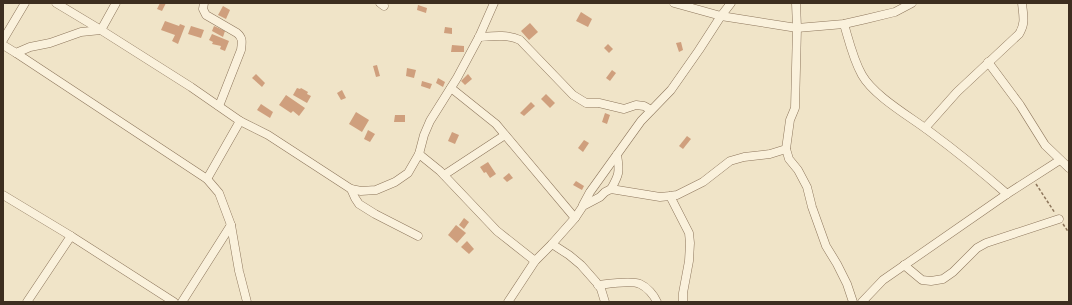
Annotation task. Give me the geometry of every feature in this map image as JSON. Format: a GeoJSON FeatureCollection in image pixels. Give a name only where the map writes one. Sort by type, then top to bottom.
{"type":"FeatureCollection","features":[{"type":"Feature","properties":{"kind":"street"},"geometry":{"type":"LineString","coordinates":[[3,40],[25,3]]}},
{"type":"Feature","properties":{"kind":"street"},"geometry":{"type":"LineString","coordinates":[[56,3],[101,30],[240,121],[268,135],[351,189],[361,191],[376,190],[396,182],[408,173],[419,154],[424,135],[430,121],[451,88],[479,37],[494,3]]}},
{"type":"Feature","properties":{"kind":"street"},"geometry":{"type":"LineString","coordinates":[[101,30],[116,3]]}},
{"type":"Feature","properties":{"kind":"street"},"geometry":{"type":"LineString","coordinates":[[204,3],[203,9],[206,14],[241,36],[242,42],[241,50],[219,106]]}},
{"type":"Feature","properties":{"kind":"street"},"geometry":{"type":"LineString","coordinates":[[674,3],[721,16],[797,28],[844,24],[895,12],[912,3]]}},
{"type":"Feature","properties":{"kind":"street"},"geometry":{"type":"LineString","coordinates":[[508,302],[535,261],[552,244],[583,206],[590,192],[641,121],[671,90],[731,3]]}},
{"type":"Feature","properties":{"kind":"street"},"geometry":{"type":"LineString","coordinates":[[796,3],[797,28],[795,108],[790,120],[786,149],[789,160],[798,170],[807,187],[812,207],[826,246],[838,264],[853,302]]}},
{"type":"Feature","properties":{"kind":"street"},"geometry":{"type":"LineString","coordinates":[[925,128],[957,92],[1022,30],[1024,21],[1022,3]]}},
{"type":"Feature","properties":{"kind":"street"},"geometry":{"type":"LineString","coordinates":[[844,24],[854,59],[862,76],[872,88],[883,98],[969,161],[1008,194]]}},
{"type":"Feature","properties":{"kind":"street"},"geometry":{"type":"LineString","coordinates":[[16,53],[30,47],[81,32],[101,30]]}},
{"type":"Feature","properties":{"kind":"street"},"geometry":{"type":"LineString","coordinates":[[479,37],[506,36],[514,37],[520,40],[573,95],[586,103],[599,103],[624,109],[636,105],[644,106],[651,110]]}},
{"type":"Feature","properties":{"kind":"street"},"geometry":{"type":"LineString","coordinates":[[3,45],[207,179],[219,193],[231,225],[238,271],[247,302]]}},
{"type":"Feature","properties":{"kind":"street"},"geometry":{"type":"LineString","coordinates":[[988,62],[1020,105],[1045,145],[1069,168]]}},
{"type":"Feature","properties":{"kind":"street"},"geometry":{"type":"LineString","coordinates":[[451,88],[496,124],[574,218]]}},
{"type":"Feature","properties":{"kind":"street"},"geometry":{"type":"LineString","coordinates":[[207,179],[240,121]]}},
{"type":"Feature","properties":{"kind":"street"},"geometry":{"type":"LineString","coordinates":[[444,175],[505,135]]}},
{"type":"Feature","properties":{"kind":"street"},"geometry":{"type":"LineString","coordinates":[[611,189],[660,197],[677,195],[703,182],[730,161],[744,157],[770,154],[786,149]]}},
{"type":"Feature","properties":{"kind":"street"},"geometry":{"type":"LineString","coordinates":[[419,154],[444,175],[498,231],[535,261]]}},
{"type":"Feature","properties":{"kind":"street"},"geometry":{"type":"LineString","coordinates":[[583,206],[611,189],[618,176],[619,166],[617,155]]}},
{"type":"Feature","properties":{"kind":"street"},"geometry":{"type":"LineString","coordinates":[[862,302],[883,280],[1060,160]]}},
{"type":"Feature","properties":{"kind":"street"},"geometry":{"type":"LineString","coordinates":[[351,189],[354,198],[359,204],[418,236]]}},
{"type":"Feature","properties":{"kind":"street"},"geometry":{"type":"LineString","coordinates":[[3,195],[71,236],[174,302]]}},
{"type":"Feature","properties":{"kind":"street"},"geometry":{"type":"LineString","coordinates":[[670,196],[689,233],[689,261],[683,293],[683,302]]}},
{"type":"Feature","properties":{"kind":"street"},"geometry":{"type":"LineString","coordinates":[[904,265],[922,280],[931,281],[943,279],[978,248],[986,243],[1059,219]]}},
{"type":"Feature","properties":{"kind":"street"},"geometry":{"type":"LineString","coordinates":[[182,302],[231,225]]}},
{"type":"Feature","properties":{"kind":"street"},"geometry":{"type":"LineString","coordinates":[[27,302],[71,236]]}},
{"type":"Feature","properties":{"kind":"street"},"geometry":{"type":"LineString","coordinates":[[552,244],[581,265],[601,289],[605,302]]}},
{"type":"Feature","properties":{"kind":"street"},"geometry":{"type":"LineString","coordinates":[[598,285],[624,283],[639,284],[648,290],[656,298],[657,302]]}},
{"type":"Feature","properties":{"kind":"path"},"geometry":{"type":"LineString","coordinates":[[1032,178],[1069,234]]}},
{"type":"Feature","properties":{"kind":"building"},"geometry":{"type":"Polygon","coordinates":[[[160,3],[166,3],[162,11],[157,9],[160,3]]]}},
{"type":"Feature","properties":{"kind":"building"},"geometry":{"type":"Polygon","coordinates":[[[418,5],[427,8],[426,13],[417,10],[418,5]]]}},
{"type":"Feature","properties":{"kind":"building"},"geometry":{"type":"Polygon","coordinates":[[[223,6],[230,10],[226,19],[218,15],[223,6]]]}},
{"type":"Feature","properties":{"kind":"building"},"geometry":{"type":"Polygon","coordinates":[[[581,12],[592,19],[588,27],[576,21],[581,12]]]}},
{"type":"Feature","properties":{"kind":"building"},"geometry":{"type":"Polygon","coordinates":[[[165,21],[179,26],[180,24],[185,26],[178,44],[172,41],[175,35],[161,30],[165,21]]]}},
{"type":"Feature","properties":{"kind":"building"},"geometry":{"type":"Polygon","coordinates":[[[530,23],[538,32],[529,40],[521,31],[530,23]]]}},
{"type":"Feature","properties":{"kind":"building"},"geometry":{"type":"Polygon","coordinates":[[[191,26],[204,30],[201,38],[188,34],[191,26]]]}},
{"type":"Feature","properties":{"kind":"building"},"geometry":{"type":"Polygon","coordinates":[[[214,26],[225,31],[223,37],[212,31],[214,26]]]}},
{"type":"Feature","properties":{"kind":"building"},"geometry":{"type":"Polygon","coordinates":[[[445,27],[452,28],[452,34],[444,33],[445,27]]]}},
{"type":"Feature","properties":{"kind":"building"},"geometry":{"type":"Polygon","coordinates":[[[212,34],[229,41],[225,51],[220,49],[221,46],[212,44],[213,42],[209,40],[212,34]]]}},
{"type":"Feature","properties":{"kind":"building"},"geometry":{"type":"Polygon","coordinates":[[[681,42],[683,50],[679,52],[676,43],[681,42]]]}},
{"type":"Feature","properties":{"kind":"building"},"geometry":{"type":"Polygon","coordinates":[[[608,44],[613,49],[609,53],[604,48],[608,44]]]}},
{"type":"Feature","properties":{"kind":"building"},"geometry":{"type":"Polygon","coordinates":[[[452,45],[464,46],[464,52],[451,52],[452,45]]]}},
{"type":"Feature","properties":{"kind":"building"},"geometry":{"type":"Polygon","coordinates":[[[377,65],[380,76],[376,77],[373,66],[377,65]]]}},
{"type":"Feature","properties":{"kind":"building"},"geometry":{"type":"Polygon","coordinates":[[[407,68],[416,70],[414,78],[406,76],[407,68]]]}},
{"type":"Feature","properties":{"kind":"building"},"geometry":{"type":"Polygon","coordinates":[[[612,70],[616,73],[610,81],[606,78],[612,70]]]}},
{"type":"Feature","properties":{"kind":"building"},"geometry":{"type":"Polygon","coordinates":[[[256,74],[265,83],[262,87],[252,78],[256,74]]]}},
{"type":"Feature","properties":{"kind":"building"},"geometry":{"type":"Polygon","coordinates":[[[468,74],[472,79],[465,85],[461,81],[468,74]]]}},
{"type":"Feature","properties":{"kind":"building"},"geometry":{"type":"Polygon","coordinates":[[[438,78],[445,82],[443,87],[436,83],[438,78]]]}},
{"type":"Feature","properties":{"kind":"building"},"geometry":{"type":"Polygon","coordinates":[[[422,81],[432,84],[430,89],[421,86],[422,81]]]}},
{"type":"Feature","properties":{"kind":"building"},"geometry":{"type":"Polygon","coordinates":[[[297,88],[301,88],[308,92],[307,94],[311,96],[307,103],[293,95],[297,88]]]}},
{"type":"Feature","properties":{"kind":"building"},"geometry":{"type":"Polygon","coordinates":[[[342,90],[346,98],[341,100],[337,93],[342,90]]]}},
{"type":"Feature","properties":{"kind":"building"},"geometry":{"type":"Polygon","coordinates":[[[546,94],[555,103],[550,108],[541,99],[546,94]]]}},
{"type":"Feature","properties":{"kind":"building"},"geometry":{"type":"Polygon","coordinates":[[[286,95],[305,108],[299,116],[293,111],[291,113],[279,105],[286,95]]]}},
{"type":"Feature","properties":{"kind":"building"},"geometry":{"type":"Polygon","coordinates":[[[531,102],[535,106],[524,116],[520,113],[531,102]]]}},
{"type":"Feature","properties":{"kind":"building"},"geometry":{"type":"Polygon","coordinates":[[[261,104],[273,112],[270,118],[257,110],[261,104]]]}},
{"type":"Feature","properties":{"kind":"building"},"geometry":{"type":"Polygon","coordinates":[[[356,112],[369,120],[362,132],[349,124],[356,112]]]}},
{"type":"Feature","properties":{"kind":"building"},"geometry":{"type":"Polygon","coordinates":[[[605,113],[610,115],[607,124],[602,122],[605,113]]]}},
{"type":"Feature","properties":{"kind":"building"},"geometry":{"type":"Polygon","coordinates":[[[395,115],[405,115],[405,122],[394,122],[395,115]]]}},
{"type":"Feature","properties":{"kind":"building"},"geometry":{"type":"Polygon","coordinates":[[[368,130],[375,134],[370,142],[364,139],[368,130]]]}},
{"type":"Feature","properties":{"kind":"building"},"geometry":{"type":"Polygon","coordinates":[[[452,132],[459,135],[455,144],[448,141],[452,132]]]}},
{"type":"Feature","properties":{"kind":"building"},"geometry":{"type":"Polygon","coordinates":[[[687,136],[691,139],[683,149],[679,146],[687,136]]]}},
{"type":"Feature","properties":{"kind":"building"},"geometry":{"type":"Polygon","coordinates":[[[584,140],[589,143],[583,152],[578,148],[584,140]]]}},
{"type":"Feature","properties":{"kind":"building"},"geometry":{"type":"Polygon","coordinates":[[[488,162],[496,174],[490,178],[480,167],[488,162]]]}},
{"type":"Feature","properties":{"kind":"building"},"geometry":{"type":"Polygon","coordinates":[[[509,173],[513,178],[507,182],[503,178],[509,173]]]}},
{"type":"Feature","properties":{"kind":"building"},"geometry":{"type":"Polygon","coordinates":[[[576,181],[584,186],[582,190],[573,185],[576,181]]]}},
{"type":"Feature","properties":{"kind":"building"},"geometry":{"type":"Polygon","coordinates":[[[464,218],[469,222],[464,229],[459,225],[464,218]]]}},
{"type":"Feature","properties":{"kind":"building"},"geometry":{"type":"Polygon","coordinates":[[[456,225],[466,233],[457,243],[448,235],[456,225]]]}},
{"type":"Feature","properties":{"kind":"building"},"geometry":{"type":"Polygon","coordinates":[[[467,241],[474,249],[469,254],[461,247],[467,241]]]}}]}
